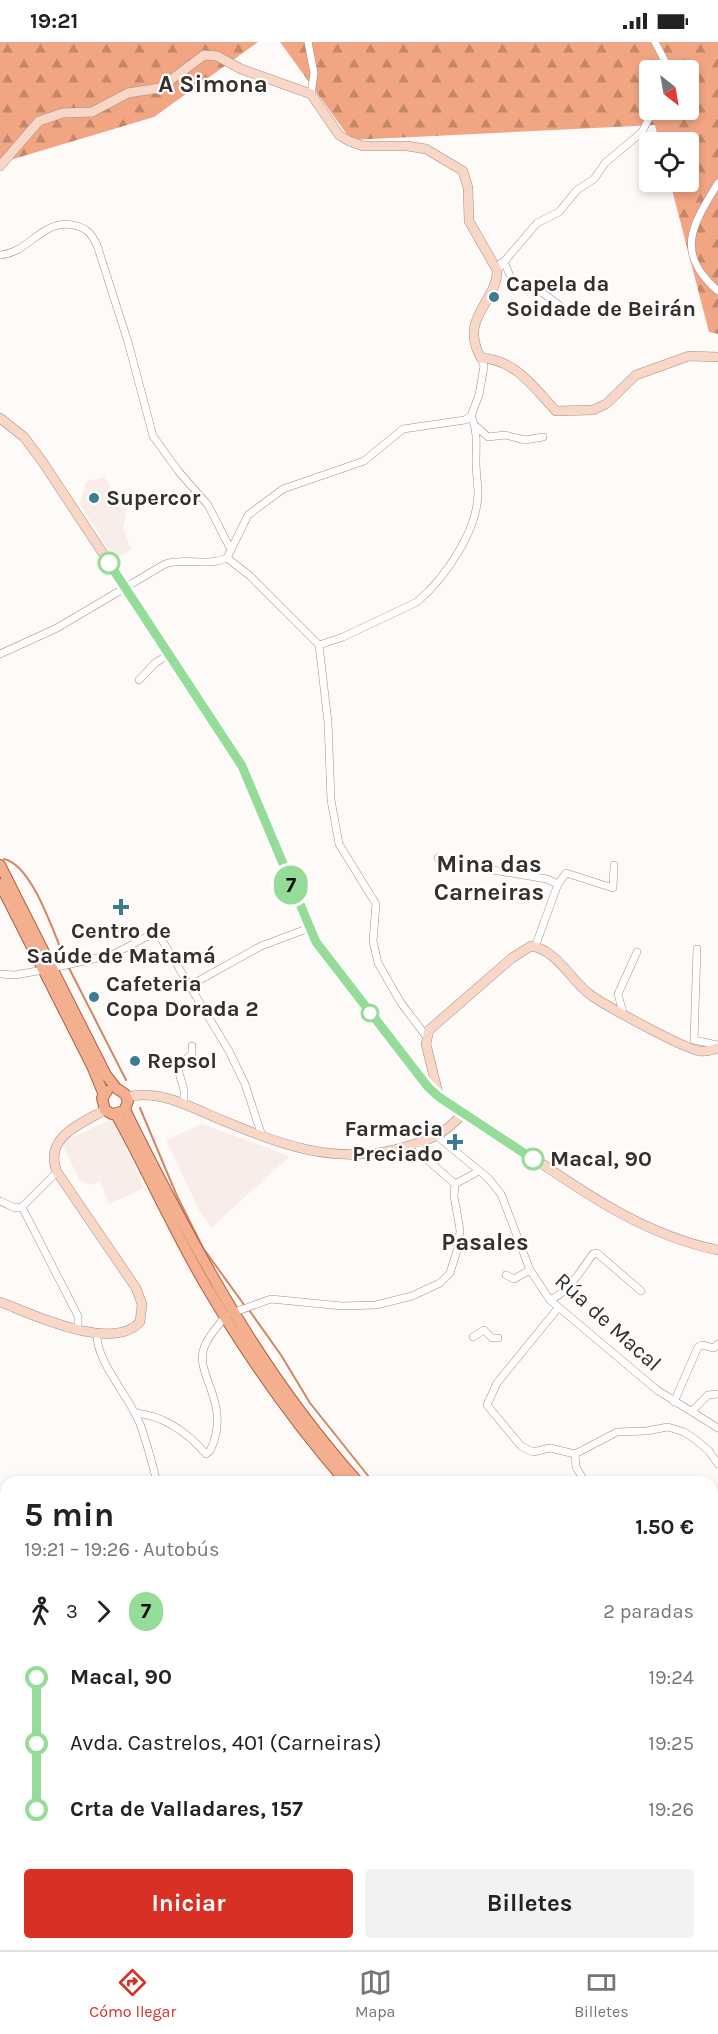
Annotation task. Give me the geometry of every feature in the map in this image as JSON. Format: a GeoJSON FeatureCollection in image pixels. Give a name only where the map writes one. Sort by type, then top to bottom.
{"type":"FeatureCollection","features":[{"type":"Feature","properties":{"kind":"main road"},"geometry":{"type":"LineString","coordinates":[[0,866],[106,1075],[127,1097],[115,1111]]}},
{"type":"Feature","properties":{"kind":"main road"},"geometry":{"type":"LineString","coordinates":[[0,884],[52,968],[104,1095],[102,1102],[115,1111],[177,1232],[279,1383],[353,1476]]}},
{"type":"Feature","properties":{"kind":"main road"},"geometry":{"type":"LineString","coordinates":[[104,1095],[116,1088]]}},
{"type":"Feature","properties":{"kind":"main road"},"geometry":{"type":"LineString","coordinates":[[233,1313],[290,1413],[341,1476]]}},
{"type":"Feature","properties":{"kind":"street"},"geometry":{"type":"LineString","coordinates":[[308,42],[315,84],[311,94]]}},
{"type":"Feature","properties":{"kind":"street"},"geometry":{"type":"LineString","coordinates":[[655,42],[664,60]]}},
{"type":"Feature","properties":{"kind":"street"},"geometry":{"type":"LineString","coordinates":[[0,166],[39,121],[63,113],[92,112],[128,93],[160,88],[204,55],[217,56],[242,69],[311,94],[339,135],[349,141],[363,146],[407,146],[426,149],[463,171],[468,188],[469,220],[499,267]]}},
{"type":"Feature","properties":{"kind":"street"},"geometry":{"type":"LineString","coordinates":[[0,654],[57,628],[151,570],[172,562],[220,561],[227,558],[248,515],[283,489],[364,461],[403,429],[465,420],[471,416],[479,395],[484,366],[475,347],[474,335],[477,319],[499,267],[537,223],[559,212],[577,190],[594,179],[605,163],[642,132],[648,120]]}},
{"type":"Feature","properties":{"kind":"street"},"geometry":{"type":"LineString","coordinates":[[718,183],[699,214],[689,244],[699,272],[718,291]]}},
{"type":"Feature","properties":{"kind":"street"},"geometry":{"type":"LineString","coordinates":[[0,255],[13,252],[37,234],[54,225],[64,223],[75,225],[90,232],[97,245],[128,342],[153,436],[179,472],[208,505],[231,550]]}},
{"type":"Feature","properties":{"kind":"street"},"geometry":{"type":"LineString","coordinates":[[499,267],[506,266],[513,283],[537,290],[559,305]]}},
{"type":"Feature","properties":{"kind":"street"},"geometry":{"type":"LineString","coordinates":[[482,358],[496,360],[514,370],[540,390],[552,406],[560,412],[599,408],[636,375],[666,363],[689,356],[718,357]]}},
{"type":"Feature","properties":{"kind":"street"},"geometry":{"type":"LineString","coordinates":[[471,416],[477,427],[488,438],[505,435],[525,440],[543,437]]}},
{"type":"Feature","properties":{"kind":"street"},"geometry":{"type":"LineString","coordinates":[[0,417],[15,428],[32,447],[247,774],[309,928],[324,953],[379,1026],[439,1097],[555,1174],[631,1219],[669,1238],[718,1250]]}},
{"type":"Feature","properties":{"kind":"street"},"geometry":{"type":"LineString","coordinates":[[319,645],[343,637],[417,602],[427,594],[461,549],[474,521],[478,495],[477,427]]}},
{"type":"Feature","properties":{"kind":"street"},"geometry":{"type":"LineString","coordinates":[[227,558],[250,576],[319,645],[328,722],[332,800],[339,844],[376,904],[373,941],[378,963],[401,1004],[426,1036],[439,1097]]}},
{"type":"Feature","properties":{"kind":"street"},"geometry":{"type":"LineString","coordinates":[[139,680],[155,663],[170,654]]}},
{"type":"Feature","properties":{"kind":"street"},"geometry":{"type":"LineString","coordinates":[[438,858],[444,862],[548,879],[558,884]]}},
{"type":"Feature","properties":{"kind":"street"},"geometry":{"type":"LineString","coordinates":[[535,947],[558,884],[566,873],[613,888],[614,865]]}},
{"type":"Feature","properties":{"kind":"street"},"geometry":{"type":"LineString","coordinates":[[191,985],[261,946],[309,928]]}},
{"type":"Feature","properties":{"kind":"street"},"geometry":{"type":"LineString","coordinates":[[0,974],[15,975],[112,955],[156,934],[161,938],[191,985],[245,1084],[262,1136]]}},
{"type":"Feature","properties":{"kind":"street"},"geometry":{"type":"LineString","coordinates":[[426,1036],[512,958],[524,949],[535,947],[549,953],[589,994],[623,1013],[692,1049],[703,1052],[718,1047]]}},
{"type":"Feature","properties":{"kind":"street"},"geometry":{"type":"LineString","coordinates":[[697,949],[694,1040],[718,1047]]}},
{"type":"Feature","properties":{"kind":"street"},"geometry":{"type":"LineString","coordinates":[[623,1013],[618,994],[638,952]]}},
{"type":"Feature","properties":{"kind":"street"},"geometry":{"type":"LineString","coordinates":[[184,1105],[184,1090],[177,1066],[192,1054],[192,1046]]}},
{"type":"Feature","properties":{"kind":"street"},"geometry":{"type":"LineString","coordinates":[[127,1097],[155,1096],[262,1136],[308,1150],[348,1156],[376,1154],[438,1137],[463,1113]]}},
{"type":"Feature","properties":{"kind":"street"},"geometry":{"type":"LineString","coordinates":[[0,1302],[78,1330],[97,1333],[132,1330],[140,1322],[142,1304],[129,1277],[57,1172],[52,1152],[59,1140],[115,1111]]}},
{"type":"Feature","properties":{"kind":"street","name":"Rúa de Macal"},"geometry":{"type":"LineString","coordinates":[[438,1137],[479,1171],[501,1194],[530,1270],[550,1300],[674,1402],[718,1428]]}},
{"type":"Feature","properties":{"kind":"street"},"geometry":{"type":"LineString","coordinates":[[418,1144],[422,1155],[454,1184]]}},
{"type":"Feature","properties":{"kind":"street"},"geometry":{"type":"LineString","coordinates":[[454,1184],[479,1171]]}},
{"type":"Feature","properties":{"kind":"street"},"geometry":{"type":"LineString","coordinates":[[0,1201],[15,1208],[22,1207],[57,1172]]}},
{"type":"Feature","properties":{"kind":"street"},"geometry":{"type":"LineString","coordinates":[[136,1413],[159,1417],[193,1439],[206,1454],[210,1451],[219,1412],[202,1357],[208,1339],[233,1313],[271,1299],[342,1306],[376,1305],[412,1296],[440,1283],[450,1273],[459,1244],[460,1230],[454,1184]]}},
{"type":"Feature","properties":{"kind":"street"},"geometry":{"type":"LineString","coordinates":[[22,1207],[78,1317],[78,1330]]}},
{"type":"Feature","properties":{"kind":"street"},"geometry":{"type":"LineString","coordinates":[[550,1300],[563,1291],[593,1254],[597,1253],[641,1291]]}},
{"type":"Feature","properties":{"kind":"street"},"geometry":{"type":"LineString","coordinates":[[506,1275],[514,1279],[530,1270]]}},
{"type":"Feature","properties":{"kind":"street"},"geometry":{"type":"LineString","coordinates":[[558,1308],[497,1383],[487,1405],[521,1446],[533,1452],[550,1448],[575,1454],[617,1432],[646,1431],[668,1427],[684,1432],[710,1451],[718,1464]]}},
{"type":"Feature","properties":{"kind":"street"},"geometry":{"type":"LineString","coordinates":[[472,1337],[484,1330],[492,1338],[498,1338]]}},
{"type":"Feature","properties":{"kind":"street"},"geometry":{"type":"LineString","coordinates":[[97,1333],[97,1344],[136,1413],[155,1476]]}},
{"type":"Feature","properties":{"kind":"street"},"geometry":{"type":"LineString","coordinates":[[674,1402],[698,1347],[702,1345],[714,1348],[718,1344]]}},
{"type":"Feature","properties":{"kind":"street"},"geometry":{"type":"LineString","coordinates":[[692,1411],[708,1395],[718,1394]]}},
{"type":"Feature","properties":{"kind":"street"},"geometry":{"type":"LineString","coordinates":[[710,1451],[718,1451]]}},
{"type":"Feature","properties":{"kind":"street"},"geometry":{"type":"LineString","coordinates":[[575,1454],[576,1467],[581,1476]]}},
{"type":"Feature","properties":{"kind":"shaded area"},"geometry":{"type":"Polygon","coordinates":[[[104,477],[127,510],[123,528],[131,549],[115,559],[79,503],[85,489],[85,482],[104,477]]]}},
{"type":"Feature","properties":{"kind":"shaded area"},"geometry":{"type":"Polygon","coordinates":[[[113,1119],[144,1188],[109,1204],[100,1181],[90,1185],[80,1181],[61,1142],[113,1119]]]}},
{"type":"Feature","properties":{"kind":"shaded area"},"geometry":{"type":"Polygon","coordinates":[[[202,1124],[290,1156],[211,1228],[200,1212],[166,1140],[202,1124]]]}},
{"type":"Feature","properties":{"kind":"green space"},"geometry":{"type":"Polygon","coordinates":[[[0,42],[258,42],[154,117],[0,163],[0,42]]]}},
{"type":"Feature","properties":{"kind":"green space"},"geometry":{"type":"Polygon","coordinates":[[[280,42],[718,42],[718,334],[709,332],[673,192],[699,192],[699,132],[657,132],[655,125],[351,140],[280,42]]]}},
{"type":"Feature","properties":{"kind":"waterway"},"geometry":{"type":"LineString","coordinates":[[4,859],[15,864],[33,888],[42,903],[66,962]]}},
{"type":"Feature","properties":{"kind":"waterway"},"geometry":{"type":"LineString","coordinates":[[69,968],[126,1080]]}},
{"type":"Feature","properties":{"kind":"waterway"},"geometry":{"type":"LineString","coordinates":[[140,1108],[177,1196],[203,1248],[245,1306]]}},
{"type":"Feature","properties":{"kind":"waterway"},"geometry":{"type":"LineString","coordinates":[[249,1310],[281,1355],[310,1403],[368,1476]]}},
{"type":"Feature","properties":{"kind":"bus line","name":"7"},"geometry":{"type":"LineString","coordinates":[[109,563],[242,766],[316,942],[428,1087],[439,1097],[476,1119],[533,1159]]}},
{"type":"Feature","properties":{"kind":"place","name":"Capela da Soidade de Beirán"},"geometry":{"type":"Point","coordinates":[494,297]}},
{"type":"Feature","properties":{"kind":"place","name":"Supercor"},"geometry":{"type":"Point","coordinates":[94,498]}},
{"type":"Feature","properties":{"kind":"place","name":"Centro de Saúde de Matamá"},"geometry":{"type":"Point","coordinates":[121,907]}},
{"type":"Feature","properties":{"kind":"place","name":"Cafeteria Copa Dorada 2"},"geometry":{"type":"Point","coordinates":[94,997]}},
{"type":"Feature","properties":{"kind":"place","name":"Repsol"},"geometry":{"type":"Point","coordinates":[135,1061]}},
{"type":"Feature","properties":{"kind":"place","name":"Farmacia Preciado"},"geometry":{"type":"Point","coordinates":[455,1142]}},
{"type":"Feature","properties":{"kind":"place","name":"Macal, 90"},"geometry":{"type":"Point","coordinates":[533,1159]}},
{"type":"Feature","properties":{"kind":"district","name":"A Simona"},"geometry":{"type":"Point","coordinates":[213,84]}},
{"type":"Feature","properties":{"kind":"district","name":"Mina das Carneiras"},"geometry":{"type":"Point","coordinates":[489,878]}},
{"type":"Feature","properties":{"kind":"district","name":"Pasales"},"geometry":{"type":"Point","coordinates":[485,1242]}}]}
